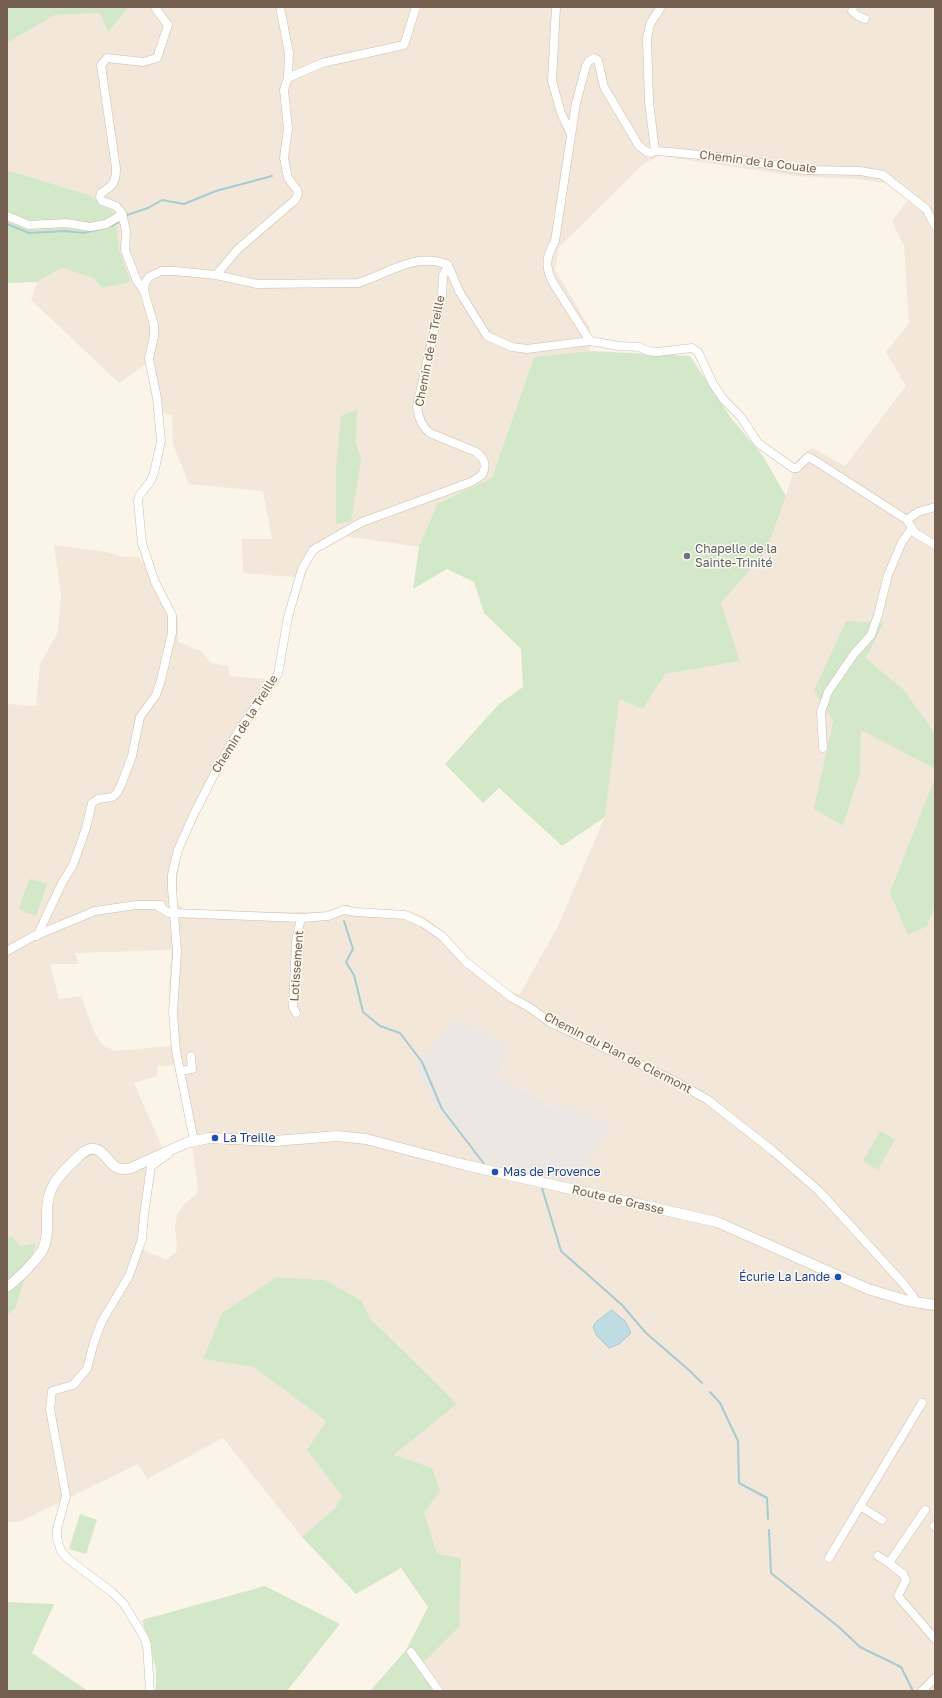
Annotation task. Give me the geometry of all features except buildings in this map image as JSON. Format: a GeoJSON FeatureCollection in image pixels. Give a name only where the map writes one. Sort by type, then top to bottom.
{"type":"FeatureCollection","features":[{"type":"Feature","properties":{"kind":"street"},"geometry":{"type":"LineString","coordinates":[[216,274],[238,249],[294,200],[298,194],[297,190],[288,178],[284,158],[288,130],[284,90],[288,78],[289,53],[280,7]]}},
{"type":"Feature","properties":{"kind":"street"},"geometry":{"type":"LineString","coordinates":[[288,78],[322,63],[404,45],[416,7]]}},
{"type":"Feature","properties":{"kind":"street"},"geometry":{"type":"LineString","coordinates":[[556,7],[552,81],[561,113],[571,134]]}},
{"type":"Feature","properties":{"kind":"street"},"geometry":{"type":"LineString","coordinates":[[590,341],[552,281],[546,263],[555,240],[576,103],[586,66],[589,60],[594,58],[598,60],[604,87],[638,146],[646,152],[651,153],[655,151],[649,102],[647,39],[650,24],[661,7]]}},
{"type":"Feature","properties":{"kind":"street"},"geometry":{"type":"LineString","coordinates":[[853,7],[852,11],[865,19]]}},
{"type":"Feature","properties":{"kind":"street"},"geometry":{"type":"LineString","coordinates":[[37,936],[62,883],[73,865],[86,828],[92,803],[98,799],[112,797],[117,793],[121,785],[132,756],[140,717],[156,695],[172,633],[172,616],[155,582],[142,542],[140,527],[139,496],[150,482],[154,473],[161,433],[157,398],[149,359],[154,336],[154,325],[144,291],[137,281],[125,250],[126,231],[122,213],[119,209],[102,201],[100,197],[100,193],[112,186],[116,176],[101,65],[107,58],[143,62],[157,58],[168,24],[156,9]]}},
{"type":"Feature","properties":{"kind":"street","name":"Chemin de la Couale"},"geometry":{"type":"LineString","coordinates":[[655,151],[729,158],[804,170],[860,170],[883,174],[926,209],[935,226]]}},
{"type":"Feature","properties":{"kind":"street"},"geometry":{"type":"LineString","coordinates":[[7,216],[29,225],[66,223],[90,227],[106,224],[118,217],[123,218]]}},
{"type":"Feature","properties":{"kind":"street"},"geometry":{"type":"LineString","coordinates":[[144,291],[145,283],[149,277],[161,271],[216,274],[257,284],[358,283],[372,279],[392,268],[427,260],[439,261],[448,265],[459,291],[487,336],[512,347],[527,349],[590,341],[619,346],[639,347],[648,352],[692,348],[698,352],[713,384],[724,400],[741,417],[758,443],[793,468],[797,468],[808,457],[814,460],[907,520],[915,533],[935,544]]}},
{"type":"Feature","properties":{"kind":"street","name":"Chemin de la Treille"},"geometry":{"type":"LineString","coordinates":[[194,1141],[176,1051],[173,1012],[177,952],[173,909],[172,875],[178,850],[218,766],[238,732],[278,674],[290,610],[302,568],[313,550],[362,522],[471,482],[483,473],[485,465],[482,456],[476,452],[430,433],[425,429],[418,416],[417,406],[442,296],[443,276],[448,265]]}},
{"type":"Feature","properties":{"kind":"street"},"geometry":{"type":"LineString","coordinates":[[907,520],[918,512],[935,507]]}},
{"type":"Feature","properties":{"kind":"street"},"geometry":{"type":"LineString","coordinates":[[823,748],[821,712],[828,692],[854,654],[871,635],[878,615],[888,575],[902,542],[912,528]]}},
{"type":"Feature","properties":{"kind":"street"},"geometry":{"type":"LineString","coordinates":[[159,905],[172,888]]}},
{"type":"Feature","properties":{"kind":"street"},"geometry":{"type":"LineString","coordinates":[[7,951],[37,936],[95,911],[136,905],[159,905],[169,913],[173,909]]}},
{"type":"Feature","properties":{"kind":"street","name":"Chemin du Plan de Clermont"},"geometry":{"type":"LineString","coordinates":[[173,909],[301,918],[328,916],[344,910],[405,916],[424,923],[442,936],[466,962],[512,998],[529,1007],[551,1023],[673,1080],[708,1100],[773,1150],[819,1191],[902,1282],[916,1302]]}},
{"type":"Feature","properties":{"kind":"street","name":"Lotissement"},"geometry":{"type":"LineString","coordinates":[[296,1013],[293,1007],[296,941],[301,918]]}},
{"type":"Feature","properties":{"kind":"street"},"geometry":{"type":"LineString","coordinates":[[180,1071],[192,1069],[191,1056]]}},
{"type":"Feature","properties":{"kind":"street","name":"Route de Grasse"},"geometry":{"type":"LineString","coordinates":[[7,1287],[17,1279],[42,1251],[47,1233],[46,1210],[51,1188],[59,1177],[82,1153],[88,1150],[95,1149],[102,1152],[114,1166],[122,1169],[145,1162],[194,1141],[215,1138],[274,1141],[337,1136],[374,1140],[465,1165],[717,1222],[844,1279],[898,1298],[935,1305]]}},
{"type":"Feature","properties":{"kind":"street"},"geometry":{"type":"LineString","coordinates":[[150,1691],[147,1645],[144,1637],[124,1604],[113,1593],[68,1559],[61,1551],[57,1538],[57,1529],[66,1496],[50,1409],[51,1394],[55,1389],[73,1385],[86,1369],[102,1321],[124,1286],[137,1254],[143,1232],[151,1166],[165,1157],[170,1151]]}},
{"type":"Feature","properties":{"kind":"street"},"geometry":{"type":"LineString","coordinates":[[898,1298],[902,1282]]}},
{"type":"Feature","properties":{"kind":"street"},"geometry":{"type":"LineString","coordinates":[[829,1558],[922,1403]]}},
{"type":"Feature","properties":{"kind":"street"},"geometry":{"type":"LineString","coordinates":[[860,1506],[882,1520]]}},
{"type":"Feature","properties":{"kind":"street"},"geometry":{"type":"LineString","coordinates":[[889,1563],[925,1510]]}},
{"type":"Feature","properties":{"kind":"street"},"geometry":{"type":"LineString","coordinates":[[878,1556],[903,1574],[906,1580],[898,1596],[935,1639]]}},
{"type":"Feature","properties":{"kind":"street"},"geometry":{"type":"LineString","coordinates":[[411,1652],[439,1691]]}},
{"type":"Feature","properties":{"kind":"street"},"geometry":{"type":"LineString","coordinates":[[922,1691],[935,1678]]}},
{"type":"Feature","properties":{"kind":"shaded area"},"geometry":{"type":"Polygon","coordinates":[[[129,7],[935,7],[935,733],[904,690],[866,658],[884,623],[814,691],[833,721],[815,809],[843,826],[860,773],[861,729],[935,769],[935,777],[890,892],[927,926],[935,906],[935,1689],[933,1691],[439,1691],[422,1664],[461,1558],[437,1555],[424,1513],[440,1491],[394,1455],[457,1404],[370,1318],[362,1301],[325,1280],[277,1277],[222,1313],[203,1359],[254,1366],[326,1421],[307,1450],[342,1496],[335,1508],[302,1537],[223,1438],[147,1479],[138,1464],[21,1521],[7,1523],[7,1315],[15,1309],[35,1243],[20,1246],[13,1236],[7,1238],[7,704],[36,706],[40,664],[58,632],[61,594],[54,545],[107,552],[122,557],[138,557],[160,581],[178,619],[178,642],[201,651],[211,663],[228,666],[230,676],[265,679],[271,690],[223,764],[182,850],[177,879],[177,903],[183,909],[330,912],[347,904],[353,908],[364,911],[409,911],[423,916],[435,925],[469,959],[511,992],[520,994],[557,928],[605,817],[618,698],[643,709],[665,674],[740,661],[721,603],[766,552],[786,496],[796,461],[812,447],[845,466],[906,386],[886,352],[909,323],[904,246],[892,221],[908,200],[885,183],[855,179],[796,176],[661,156],[644,163],[559,247],[555,270],[590,328],[590,351],[534,357],[492,479],[437,504],[419,547],[344,536],[314,554],[303,579],[243,573],[242,539],[272,539],[263,491],[189,484],[173,444],[172,415],[156,412],[146,364],[119,383],[31,300],[37,282],[62,268],[93,278],[102,288],[131,282],[119,249],[115,213],[89,195],[7,170],[7,43],[55,15],[101,13],[108,32],[129,7]],[[171,950],[75,953],[79,964],[50,964],[59,999],[81,996],[95,1034],[104,1046],[115,1051],[172,1046],[169,999],[171,950]],[[457,1019],[486,1162],[577,1184],[555,1108],[499,1075],[510,1046],[457,1019]],[[174,1065],[157,1066],[157,1076],[134,1083],[163,1149],[154,1167],[148,1202],[148,1225],[142,1249],[166,1260],[176,1252],[177,1248],[175,1228],[177,1215],[185,1203],[196,1195],[198,1188],[192,1147],[174,1065]]]}},
{"type":"Feature","properties":{"kind":"shaded area"},"geometry":{"type":"Polygon","coordinates":[[[457,1018],[510,1046],[499,1075],[554,1108],[561,1103],[611,1123],[577,1184],[486,1162],[435,1108],[415,1064],[457,1018]]]}},
{"type":"Feature","properties":{"kind":"green space"},"geometry":{"type":"Polygon","coordinates":[[[7,7],[129,7],[108,32],[100,13],[55,15],[7,43],[7,7]]]}},
{"type":"Feature","properties":{"kind":"green space"},"geometry":{"type":"Polygon","coordinates":[[[7,170],[89,195],[115,213],[119,249],[131,282],[102,288],[93,278],[62,268],[37,282],[7,283],[7,170]]]}},
{"type":"Feature","properties":{"kind":"green space"},"geometry":{"type":"Polygon","coordinates":[[[590,351],[690,356],[731,418],[763,456],[786,496],[766,552],[721,603],[740,661],[665,674],[643,709],[619,699],[605,817],[562,846],[499,788],[483,803],[445,764],[499,704],[523,687],[521,649],[484,613],[474,582],[447,569],[413,589],[419,547],[437,504],[492,478],[534,357],[590,351]]]}},
{"type":"Feature","properties":{"kind":"green space"},"geometry":{"type":"Polygon","coordinates":[[[357,410],[356,443],[361,459],[351,521],[336,524],[336,469],[341,416],[357,410]]]}},
{"type":"Feature","properties":{"kind":"green space"},"geometry":{"type":"Polygon","coordinates":[[[846,621],[884,623],[866,658],[904,690],[935,733],[935,769],[861,730],[860,773],[843,826],[814,809],[833,721],[814,691],[846,621]]]}},
{"type":"Feature","properties":{"kind":"green space"},"geometry":{"type":"Polygon","coordinates":[[[935,777],[935,906],[927,926],[908,935],[890,892],[935,777]]]}},
{"type":"Feature","properties":{"kind":"green space"},"geometry":{"type":"Polygon","coordinates":[[[31,879],[47,884],[36,916],[20,910],[19,908],[29,880],[31,879]]]}},
{"type":"Feature","properties":{"kind":"green space"},"geometry":{"type":"Polygon","coordinates":[[[880,1131],[895,1139],[878,1170],[863,1161],[880,1131]]]}},
{"type":"Feature","properties":{"kind":"green space"},"geometry":{"type":"Polygon","coordinates":[[[13,1236],[20,1246],[36,1243],[15,1309],[7,1315],[7,1238],[13,1236]]]}},
{"type":"Feature","properties":{"kind":"green space"},"geometry":{"type":"Polygon","coordinates":[[[277,1277],[325,1280],[362,1301],[370,1318],[457,1404],[394,1455],[432,1468],[440,1491],[424,1513],[437,1554],[461,1558],[459,1627],[422,1664],[439,1691],[370,1691],[406,1650],[428,1607],[401,1568],[356,1594],[302,1537],[335,1508],[342,1496],[307,1450],[326,1421],[254,1367],[203,1359],[222,1313],[277,1277]]]}},
{"type":"Feature","properties":{"kind":"green space"},"geometry":{"type":"Polygon","coordinates":[[[80,1514],[97,1520],[86,1554],[69,1549],[80,1514]]]}},
{"type":"Feature","properties":{"kind":"green space"},"geometry":{"type":"Polygon","coordinates":[[[265,1586],[340,1624],[287,1691],[156,1691],[156,1669],[142,1620],[265,1586]]]}},
{"type":"Feature","properties":{"kind":"green space"},"geometry":{"type":"Polygon","coordinates":[[[7,1602],[54,1604],[32,1653],[88,1691],[7,1691],[7,1602]]]}},
{"type":"Feature","properties":{"kind":"water"},"geometry":{"type":"Polygon","coordinates":[[[612,1310],[625,1321],[631,1333],[619,1344],[609,1348],[597,1336],[593,1327],[596,1322],[612,1310]]]}},
{"type":"Feature","properties":{"kind":"waterway"},"geometry":{"type":"LineString","coordinates":[[127,215],[148,208],[162,200],[184,204],[216,191],[272,176]]}},
{"type":"Feature","properties":{"kind":"waterway"},"geometry":{"type":"LineString","coordinates":[[111,226],[119,222]]}},
{"type":"Feature","properties":{"kind":"waterway"},"geometry":{"type":"LineString","coordinates":[[7,224],[29,233],[65,231],[84,233],[107,227]]}},
{"type":"Feature","properties":{"kind":"waterway"},"geometry":{"type":"LineString","coordinates":[[344,921],[353,949],[346,962],[354,975],[363,1012],[380,1026],[400,1033],[422,1062],[442,1109],[485,1165]]}},
{"type":"Feature","properties":{"kind":"waterway"},"geometry":{"type":"LineString","coordinates":[[542,1188],[561,1251],[622,1305],[646,1333],[702,1383]]}},
{"type":"Feature","properties":{"kind":"waterway"},"geometry":{"type":"LineString","coordinates":[[710,1392],[720,1403],[738,1441],[739,1483],[767,1498],[768,1519]]}},
{"type":"Feature","properties":{"kind":"waterway"},"geometry":{"type":"LineString","coordinates":[[769,1530],[771,1573],[840,1628],[860,1647],[901,1667],[913,1691]]}},
{"type":"Feature","properties":{"kind":"place","name":"Chapelle de la Sainte-Trinité"},"geometry":{"type":"Point","coordinates":[687,556]}},
{"type":"Feature","properties":{"kind":"place","name":"La Treille"},"geometry":{"type":"Point","coordinates":[215,1138]}},
{"type":"Feature","properties":{"kind":"place","name":"Mas de Provence"},"geometry":{"type":"Point","coordinates":[495,1172]}},
{"type":"Feature","properties":{"kind":"place","name":"Écurie La Lande"},"geometry":{"type":"Point","coordinates":[838,1277]}}]}
